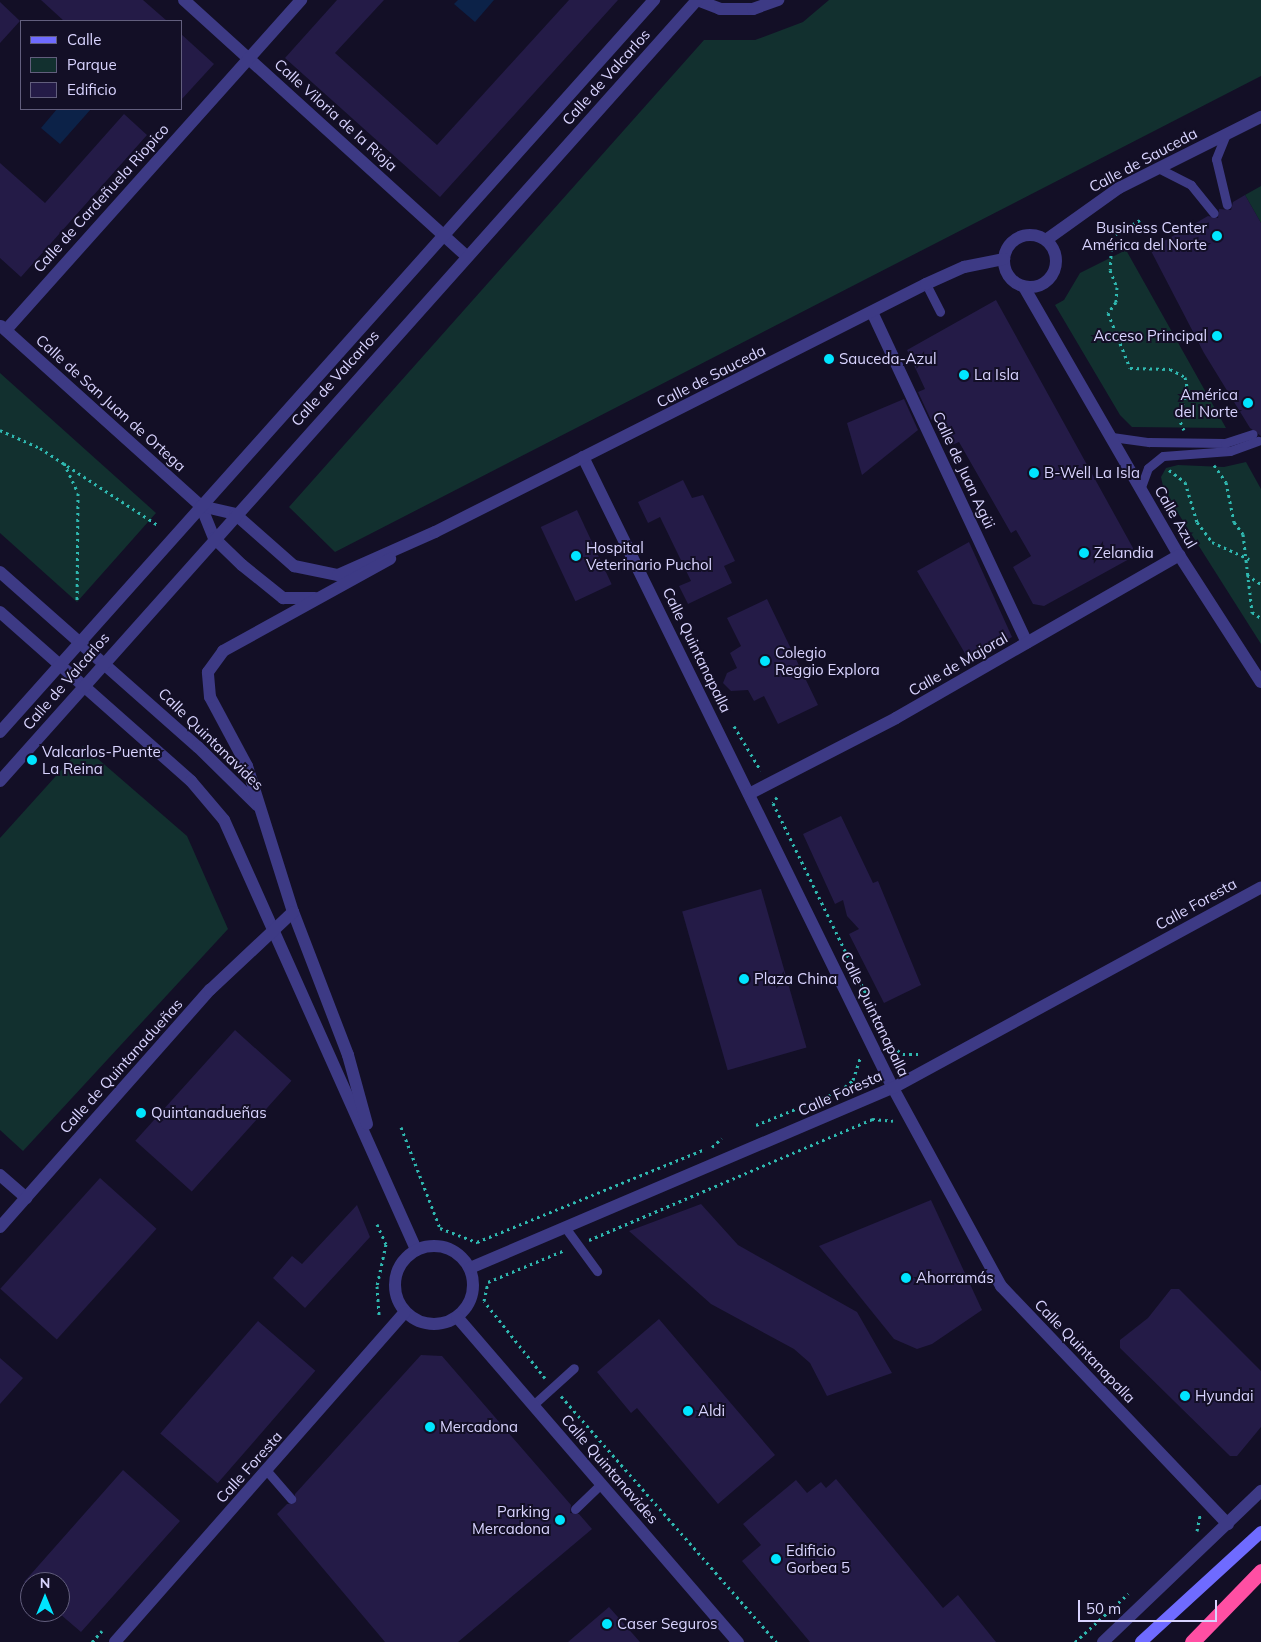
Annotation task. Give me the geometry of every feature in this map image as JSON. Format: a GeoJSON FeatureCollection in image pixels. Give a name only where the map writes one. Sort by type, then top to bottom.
{"type":"FeatureCollection","features":[{"type":"Feature","properties":{"kind":"highway"},"geometry":{"type":"LineString","coordinates":[[1192,1642],[1261,1571]]}},
{"type":"Feature","properties":{"kind":"street","name":"Calle Viloria de la Rioja"},"geometry":{"type":"LineString","coordinates":[[184,0],[444,234],[466,256]]}},
{"type":"Feature","properties":{"kind":"street","name":"Calle de Cardeñuela Riopico"},"geometry":{"type":"LineString","coordinates":[[3,327],[301,0]]}},
{"type":"Feature","properties":{"kind":"street","name":"Calle de Valcarlos"},"geometry":{"type":"LineString","coordinates":[[0,732],[58,664],[654,0]]}},
{"type":"Feature","properties":{"kind":"street","name":"Calle de Valcarlos"},"geometry":{"type":"LineString","coordinates":[[0,780],[235,514],[697,0]]}},
{"type":"Feature","properties":{"kind":"street"},"geometry":{"type":"LineString","coordinates":[[697,0],[720,9],[753,9],[778,0]]}},
{"type":"Feature","properties":{"kind":"street","name":"Calle de Sauceda"},"geometry":{"type":"LineString","coordinates":[[1046,240],[1098,202],[1158,168],[1261,117]]}},
{"type":"Feature","properties":{"kind":"street"},"geometry":{"type":"LineString","coordinates":[[1020,238],[1046,240],[1054,252],[1054,272],[1038,286],[1024,286],[1006,271],[1004,259],[1020,238]]}},
{"type":"Feature","properties":{"kind":"street","name":"Calle de Sauceda"},"geometry":{"type":"LineString","coordinates":[[235,514],[294,566],[315,573],[338,575],[435,532],[926,284],[964,267],[1004,259]]}},
{"type":"Feature","properties":{"kind":"street","name":"Calle Azul"},"geometry":{"type":"LineString","coordinates":[[1024,286],[1179,555],[1261,682]]}},
{"type":"Feature","properties":{"kind":"street","name":"Calle de Juan Agüi"},"geometry":{"type":"LineString","coordinates":[[872,312],[1027,642]]}},
{"type":"Feature","properties":{"kind":"street","name":"Calle de San Juan de Ortega"},"geometry":{"type":"LineString","coordinates":[[3,327],[201,506],[214,538]]}},
{"type":"Feature","properties":{"kind":"street","name":"Calle Quintanapalla"},"geometry":{"type":"LineString","coordinates":[[583,457],[893,1088],[1001,1286],[1228,1524]]}},
{"type":"Feature","properties":{"kind":"street","name":"Calle de San Juan de Ortega"},"geometry":{"type":"LineString","coordinates":[[201,506],[235,514]]}},
{"type":"Feature","properties":{"kind":"street","name":"Calle de Sauceda"},"geometry":{"type":"LineString","coordinates":[[257,806],[247,766],[210,697],[208,672],[223,651],[325,596],[435,532]]}},
{"type":"Feature","properties":{"kind":"street","name":"Calle de Sauceda"},"geometry":{"type":"LineString","coordinates":[[214,538],[283,598],[325,596]]}},
{"type":"Feature","properties":{"kind":"street","name":"Calle de Majoral"},"geometry":{"type":"LineString","coordinates":[[749,794],[1027,642],[1179,555]]}},
{"type":"Feature","properties":{"kind":"street","name":"Calle Quintanavides"},"geometry":{"type":"LineString","coordinates":[[0,572],[78,642],[104,661],[257,806],[293,912],[348,1055],[372,1144]]}},
{"type":"Feature","properties":{"kind":"street","name":"Calle Quintanavides"},"geometry":{"type":"LineString","coordinates":[[0,612],[191,781],[224,820],[248,866],[270,930],[340,1084],[372,1144],[416,1250]]}},
{"type":"Feature","properties":{"kind":"street","name":"Calle Foresta"},"geometry":{"type":"LineString","coordinates":[[470,1268],[566,1230],[893,1088],[1261,887]]}},
{"type":"Feature","properties":{"kind":"street"},"geometry":{"type":"LineString","coordinates":[[270,930],[293,912]]}},
{"type":"Feature","properties":{"kind":"street","name":"Calle de Quintanadueñas"},"geometry":{"type":"LineString","coordinates":[[0,1227],[210,990],[270,930]]}},
{"type":"Feature","properties":{"kind":"street"},"geometry":{"type":"LineString","coordinates":[[0,1175],[26,1198]]}},
{"type":"Feature","properties":{"kind":"street"},"geometry":{"type":"LineString","coordinates":[[447,1248],[470,1268],[472,1295],[457,1317],[430,1324],[405,1312],[395,1290],[396,1278],[407,1257],[416,1250],[447,1248]]}},
{"type":"Feature","properties":{"kind":"street","name":"Calle Foresta"},"geometry":{"type":"LineString","coordinates":[[114,1642],[267,1471],[405,1312]]}},
{"type":"Feature","properties":{"kind":"street","name":"Calle Quintanavides"},"geometry":{"type":"LineString","coordinates":[[457,1317],[738,1642]]}},
{"type":"Feature","properties":{"kind":"street"},"geometry":{"type":"LineString","coordinates":[[1103,1642],[1261,1491]]}},
{"type":"Feature","properties":{"kind":"street"},"geometry":{"type":"LineString","coordinates":[[1141,1642],[1261,1532]]}},
{"type":"Feature","properties":{"kind":"lane"},"geometry":{"type":"LineString","coordinates":[[1226,134],[1216,160],[1227,204]]}},
{"type":"Feature","properties":{"kind":"lane"},"geometry":{"type":"LineString","coordinates":[[1158,168],[1191,185],[1214,212]]}},
{"type":"Feature","properties":{"kind":"lane"},"geometry":{"type":"LineString","coordinates":[[926,284],[940,312]]}},
{"type":"Feature","properties":{"kind":"lane"},"geometry":{"type":"LineString","coordinates":[[1112,437],[1225,443],[1255,438],[1230,451],[1163,456],[1148,468],[1141,487]]}},
{"type":"Feature","properties":{"kind":"lane"},"geometry":{"type":"LineString","coordinates":[[566,1230],[597,1271]]}},
{"type":"Feature","properties":{"kind":"lane"},"geometry":{"type":"LineString","coordinates":[[532,1405],[574,1368]]}},
{"type":"Feature","properties":{"kind":"lane"},"geometry":{"type":"LineString","coordinates":[[267,1471],[292,1499]]}},
{"type":"Feature","properties":{"kind":"lane"},"geometry":{"type":"LineString","coordinates":[[575,1509],[601,1484]]}},
{"type":"Feature","properties":{"kind":"path"},"geometry":{"type":"LineString","coordinates":[[1140,220],[1112,236],[1110,270],[1117,287],[1116,302],[1108,313],[1130,368],[1170,369],[1185,377],[1188,391],[1179,425],[1195,442]]}},
{"type":"Feature","properties":{"kind":"path"},"geometry":{"type":"LineString","coordinates":[[0,430],[63,463],[159,526]]}},
{"type":"Feature","properties":{"kind":"path"},"geometry":{"type":"LineString","coordinates":[[1203,452],[1226,482],[1234,522],[1243,534],[1249,559],[1247,575],[1252,612],[1261,618]]}},
{"type":"Feature","properties":{"kind":"path"},"geometry":{"type":"LineString","coordinates":[[63,463],[78,493],[77,602]]}},
{"type":"Feature","properties":{"kind":"path"},"geometry":{"type":"LineString","coordinates":[[1163,475],[1170,469],[1185,482],[1196,522],[1212,542],[1249,559]]}},
{"type":"Feature","properties":{"kind":"path"},"geometry":{"type":"LineString","coordinates":[[1247,575],[1261,584]]}},
{"type":"Feature","properties":{"kind":"path"},"geometry":{"type":"LineString","coordinates":[[731,720],[758,770],[775,773],[782,788],[773,803],[892,1047],[903,1054],[932,1052]]}},
{"type":"Feature","properties":{"kind":"path"},"geometry":{"type":"LineString","coordinates":[[756,1125],[840,1091],[853,1080],[861,1064],[860,1050]]}},
{"type":"Feature","properties":{"kind":"path"},"geometry":{"type":"LineString","coordinates":[[776,1642],[553,1387],[484,1301],[488,1282],[872,1119],[897,1124]]}},
{"type":"Feature","properties":{"kind":"path"},"geometry":{"type":"LineString","coordinates":[[401,1127],[440,1228],[477,1242],[713,1146],[722,1138]]}},
{"type":"Feature","properties":{"kind":"path"},"geometry":{"type":"LineString","coordinates":[[376,1224],[386,1244],[378,1272],[377,1321]]}},
{"type":"Feature","properties":{"kind":"path"},"geometry":{"type":"LineString","coordinates":[[1189,1539],[1196,1532],[1200,1512],[1194,1505]]}},
{"type":"Feature","properties":{"kind":"path"},"geometry":{"type":"LineString","coordinates":[[1075,1642],[1132,1590]]}},
{"type":"Feature","properties":{"kind":"green space"},"geometry":{"type":"Polygon","coordinates":[[[829,0],[1261,0],[1261,76],[335,552],[289,507],[704,40],[755,40],[803,22],[829,0]]]}},
{"type":"Feature","properties":{"kind":"green space"},"geometry":{"type":"Polygon","coordinates":[[[1261,186],[1261,223],[1245,195],[1261,186]]]}},
{"type":"Feature","properties":{"kind":"green space"},"geometry":{"type":"Polygon","coordinates":[[[1126,250],[1226,428],[1132,427],[1120,415],[1055,305],[1064,300],[1080,273],[1126,250]]]}},
{"type":"Feature","properties":{"kind":"green space"},"geometry":{"type":"Polygon","coordinates":[[[0,373],[156,513],[77,602],[0,533],[0,373]]]}},
{"type":"Feature","properties":{"kind":"green space"},"geometry":{"type":"Polygon","coordinates":[[[1246,462],[1261,489],[1261,644],[1164,491],[1161,477],[1166,468],[1178,465],[1224,467],[1246,462]]]}},
{"type":"Feature","properties":{"kind":"green space"},"geometry":{"type":"Polygon","coordinates":[[[83,746],[187,836],[228,929],[23,1151],[0,1130],[0,838],[83,746]]]}},
{"type":"Feature","properties":{"kind":"water"},"geometry":{"type":"Polygon","coordinates":[[[458,0],[494,0],[475,22],[454,4],[458,0]]]}},
{"type":"Feature","properties":{"kind":"water"},"geometry":{"type":"Polygon","coordinates":[[[56,110],[90,110],[60,144],[41,128],[56,110]]]}},
{"type":"Feature","properties":{"kind":"building"},"geometry":{"type":"Polygon","coordinates":[[[41,0],[143,0],[166,20],[63,20],[41,0]]]}},
{"type":"Feature","properties":{"kind":"building"},"geometry":{"type":"Polygon","coordinates":[[[337,0],[384,0],[335,53],[437,145],[569,0],[618,0],[440,197],[285,58],[337,0]]]}},
{"type":"Feature","properties":{"kind":"building"},"geometry":{"type":"Polygon","coordinates":[[[0,2],[20,21],[0,43],[0,2]]]}},
{"type":"Feature","properties":{"kind":"building"},"geometry":{"type":"Polygon","coordinates":[[[182,35],[214,64],[182,99],[182,35]]]}},
{"type":"Feature","properties":{"kind":"building"},"geometry":{"type":"Polygon","coordinates":[[[124,114],[147,135],[21,277],[0,258],[0,163],[45,203],[124,114]]]}},
{"type":"Feature","properties":{"kind":"building"},"geometry":{"type":"Polygon","coordinates":[[[1245,195],[1261,223],[1261,436],[1250,428],[1204,353],[1150,249],[1208,216],[1218,218],[1219,209],[1231,210],[1233,202],[1245,195]]]}},
{"type":"Feature","properties":{"kind":"building"},"geometry":{"type":"Polygon","coordinates":[[[996,300],[1133,548],[1131,558],[1044,606],[1033,604],[1013,567],[1031,556],[1016,530],[1011,533],[959,442],[952,445],[936,416],[931,420],[918,392],[925,389],[907,350],[996,300]]]}},
{"type":"Feature","properties":{"kind":"building"},"geometry":{"type":"Polygon","coordinates":[[[904,399],[918,430],[862,475],[847,423],[904,399]]]}},
{"type":"Feature","properties":{"kind":"building"},"geometry":{"type":"Polygon","coordinates":[[[683,480],[692,498],[703,495],[735,561],[724,566],[732,583],[688,604],[679,586],[691,581],[660,517],[648,523],[638,502],[683,480]]]}},
{"type":"Feature","properties":{"kind":"building","name":"Hospital Veterinario Puchol"},"geometry":{"type":"Polygon","coordinates":[[[577,510],[612,584],[575,601],[541,527],[577,510]]]}},
{"type":"Feature","properties":{"kind":"building"},"geometry":{"type":"Polygon","coordinates":[[[969,542],[1012,637],[970,662],[917,571],[969,542]]]}},
{"type":"Feature","properties":{"kind":"building","name":"Colegio Reggio Explora"},"geometry":{"type":"Polygon","coordinates":[[[767,599],[818,705],[778,724],[764,696],[754,701],[748,690],[731,691],[723,683],[727,673],[737,668],[730,653],[741,646],[727,618],[767,599]]]}},
{"type":"Feature","properties":{"kind":"building"},"geometry":{"type":"Polygon","coordinates":[[[841,816],[873,883],[878,881],[921,985],[884,1003],[849,934],[859,929],[847,916],[843,900],[835,904],[803,834],[841,816]]]}},
{"type":"Feature","properties":{"kind":"building","name":"Plaza China"},"geometry":{"type":"Polygon","coordinates":[[[761,889],[806,1048],[728,1070],[682,912],[761,889]]]}},
{"type":"Feature","properties":{"kind":"building"},"geometry":{"type":"Polygon","coordinates":[[[235,1030],[291,1081],[192,1192],[135,1141],[235,1030]]]}},
{"type":"Feature","properties":{"kind":"building"},"geometry":{"type":"Polygon","coordinates":[[[100,1178],[156,1229],[57,1340],[0,1289],[100,1178]]]}},
{"type":"Feature","properties":{"kind":"building","name":"Ahorramás"},"geometry":{"type":"Polygon","coordinates":[[[931,1200],[982,1310],[932,1344],[917,1349],[894,1339],[819,1246],[931,1200]]]}},
{"type":"Feature","properties":{"kind":"building"},"geometry":{"type":"Polygon","coordinates":[[[701,1204],[738,1245],[857,1312],[892,1373],[827,1396],[810,1363],[794,1349],[711,1304],[629,1231],[701,1204]]]}},
{"type":"Feature","properties":{"kind":"building"},"geometry":{"type":"Polygon","coordinates":[[[357,1205],[370,1237],[305,1308],[273,1278],[292,1256],[302,1264],[357,1205]]]}},
{"type":"Feature","properties":{"kind":"building"},"geometry":{"type":"Polygon","coordinates":[[[1171,1289],[1179,1289],[1261,1371],[1261,1427],[1237,1456],[1230,1456],[1120,1348],[1120,1340],[1148,1318],[1171,1289]]]}},
{"type":"Feature","properties":{"kind":"building","name":"Aldi"},"geometry":{"type":"Polygon","coordinates":[[[659,1319],[775,1455],[718,1504],[637,1408],[631,1413],[597,1372],[659,1319]]]}},
{"type":"Feature","properties":{"kind":"building"},"geometry":{"type":"Polygon","coordinates":[[[258,1321],[315,1371],[218,1483],[160,1433],[258,1321]]]}},
{"type":"Feature","properties":{"kind":"building","name":"Mercadona"},"geometry":{"type":"Polygon","coordinates":[[[421,1355],[442,1356],[571,1505],[570,1513],[579,1514],[592,1529],[458,1642],[385,1642],[277,1514],[287,1504],[295,1503],[295,1494],[421,1355]]]}},
{"type":"Feature","properties":{"kind":"building"},"geometry":{"type":"Polygon","coordinates":[[[0,1358],[23,1378],[0,1404],[0,1358]]]}},
{"type":"Feature","properties":{"kind":"building"},"geometry":{"type":"Polygon","coordinates":[[[123,1470],[180,1521],[81,1632],[69,1622],[70,1572],[33,1572],[123,1470]]]}},
{"type":"Feature","properties":{"kind":"building","name":"Edificio Gorbea 5"},"geometry":{"type":"Polygon","coordinates":[[[836,1479],[943,1608],[958,1595],[996,1642],[810,1642],[742,1561],[761,1545],[743,1524],[796,1480],[807,1493],[821,1482],[826,1488],[836,1479]]]}},
{"type":"Feature","properties":{"kind":"building","name":"Caser Seguros"},"geometry":{"type":"Polygon","coordinates":[[[609,1607],[640,1642],[568,1642],[609,1607]]]}},
{"type":"Feature","properties":{"kind":"place","name":"Business Center América del Norte"},"geometry":{"type":"Point","coordinates":[1217,236]}},
{"type":"Feature","properties":{"kind":"place","name":"Acceso Principal"},"geometry":{"type":"Point","coordinates":[1217,336]}},
{"type":"Feature","properties":{"kind":"place","name":"Sauceda-Azul"},"geometry":{"type":"Point","coordinates":[829,359]}},
{"type":"Feature","properties":{"kind":"place","name":"La Isla"},"geometry":{"type":"Point","coordinates":[964,375]}},
{"type":"Feature","properties":{"kind":"place","name":"América del Norte"},"geometry":{"type":"Point","coordinates":[1248,403]}},
{"type":"Feature","properties":{"kind":"place","name":"B-Well La Isla"},"geometry":{"type":"Point","coordinates":[1034,473]}},
{"type":"Feature","properties":{"kind":"place","name":"Zelandia"},"geometry":{"type":"Point","coordinates":[1084,553]}},
{"type":"Feature","properties":{"kind":"place","name":"Hospital Veterinario Puchol"},"geometry":{"type":"Point","coordinates":[576,556]}},
{"type":"Feature","properties":{"kind":"place","name":"Colegio Reggio Explora"},"geometry":{"type":"Point","coordinates":[765,661]}},
{"type":"Feature","properties":{"kind":"place","name":"Valcarlos-Puente La Reina"},"geometry":{"type":"Point","coordinates":[32,760]}},
{"type":"Feature","properties":{"kind":"place","name":"Plaza China"},"geometry":{"type":"Point","coordinates":[744,979]}},
{"type":"Feature","properties":{"kind":"place","name":"Quintanadueñas"},"geometry":{"type":"Point","coordinates":[141,1113]}},
{"type":"Feature","properties":{"kind":"place","name":"Ahorramás"},"geometry":{"type":"Point","coordinates":[906,1278]}},
{"type":"Feature","properties":{"kind":"place","name":"Hyundai"},"geometry":{"type":"Point","coordinates":[1185,1396]}},
{"type":"Feature","properties":{"kind":"place","name":"Aldi"},"geometry":{"type":"Point","coordinates":[688,1411]}},
{"type":"Feature","properties":{"kind":"place","name":"Mercadona"},"geometry":{"type":"Point","coordinates":[430,1427]}},
{"type":"Feature","properties":{"kind":"place","name":"Parking Mercadona"},"geometry":{"type":"Point","coordinates":[560,1520]}},
{"type":"Feature","properties":{"kind":"place","name":"Edificio Gorbea 5"},"geometry":{"type":"Point","coordinates":[776,1559]}},
{"type":"Feature","properties":{"kind":"place","name":"Caser Seguros"},"geometry":{"type":"Point","coordinates":[607,1624]}}]}
